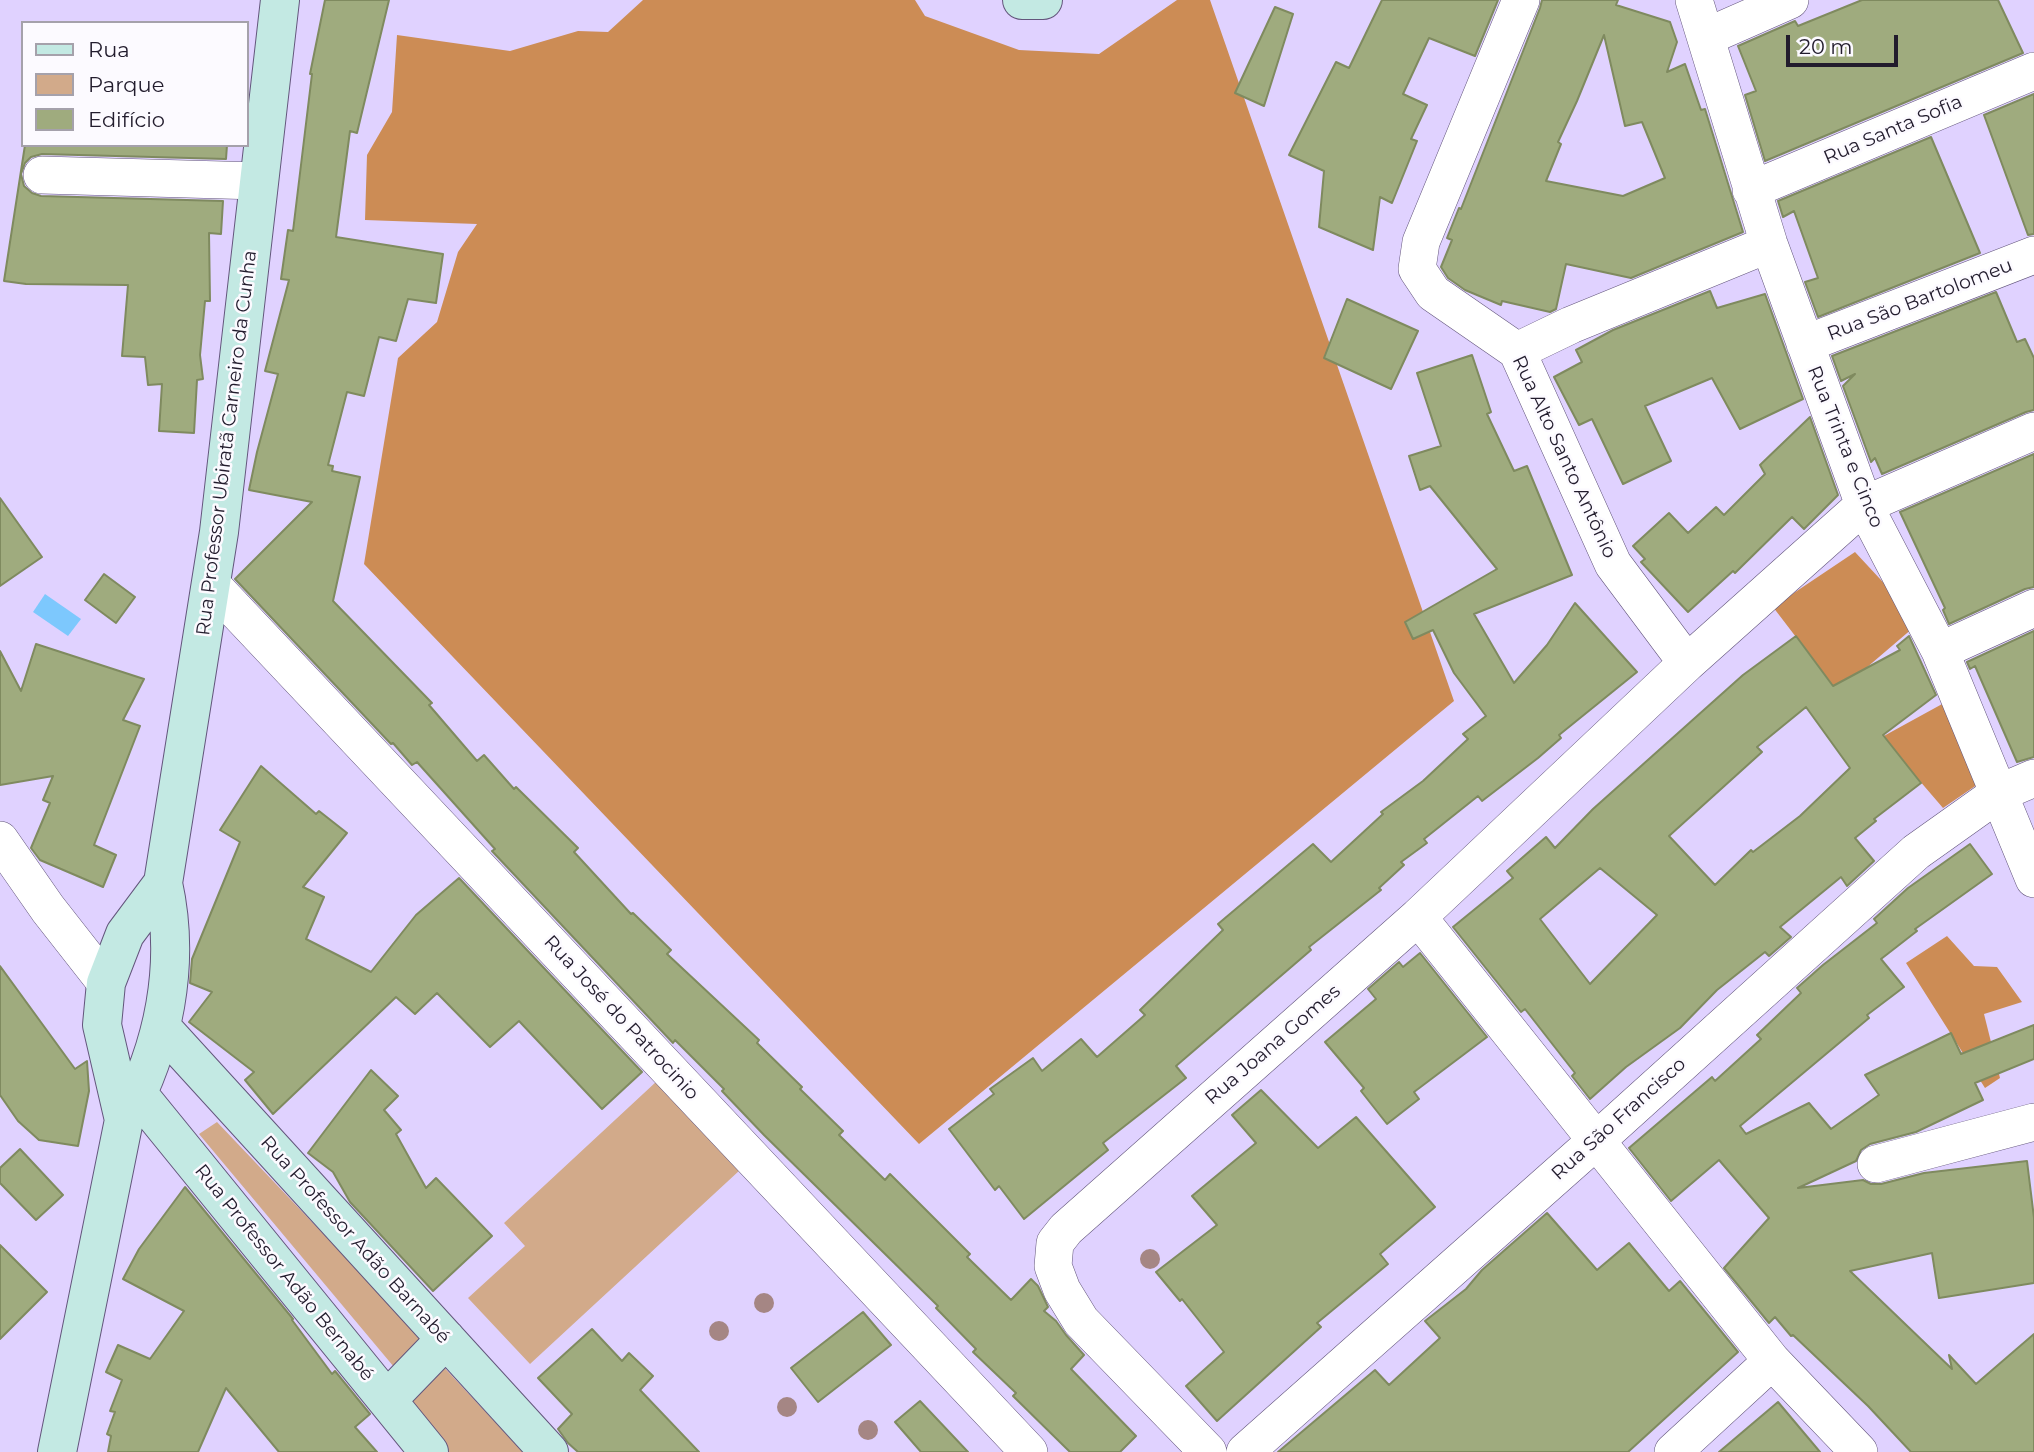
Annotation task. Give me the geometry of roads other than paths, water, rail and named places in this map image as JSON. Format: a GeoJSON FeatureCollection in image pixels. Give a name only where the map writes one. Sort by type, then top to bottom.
{"type":"FeatureCollection","features":[{"type":"Feature","properties":{"kind":"street","name":"Rua Professor Ubiratã Carneiro da Cunha"},"geometry":{"type":"LineString","coordinates":[[57,1452],[131,1107],[161,1027],[168,992],[170,915],[163,883],[212,585],[279,0]]}},
{"type":"Feature","properties":{"kind":"street"},"geometry":{"type":"LineString","coordinates":[[1022,0],[1043,0]]}},
{"type":"Feature","properties":{"kind":"street","name":"Rua Alto Santo Antônio"},"geometry":{"type":"LineString","coordinates":[[1521,0],[1421,242],[1417,269],[1433,293],[1517,351],[1613,564],[1686,663]]}},
{"type":"Feature","properties":{"kind":"street","name":"Rua Trinta e Cinco"},"geometry":{"type":"LineString","coordinates":[[1694,0],[1769,244],[1864,505],[1940,651],[2034,880]]}},
{"type":"Feature","properties":{"kind":"street"},"geometry":{"type":"LineString","coordinates":[[1706,37],[1790,0]]}},
{"type":"Feature","properties":{"kind":"street","name":"Rua Santa Sofia"},"geometry":{"type":"LineString","coordinates":[[1751,190],[2034,71]]}},
{"type":"Feature","properties":{"kind":"street"},"geometry":{"type":"LineString","coordinates":[[42,175],[259,181]]}},
{"type":"Feature","properties":{"kind":"street"},"geometry":{"type":"LineString","coordinates":[[1517,351],[1571,325],[1769,244]]}},
{"type":"Feature","properties":{"kind":"street","name":"Rua São Bartolomeu"},"geometry":{"type":"LineString","coordinates":[[1805,344],[2034,256]]}},
{"type":"Feature","properties":{"kind":"street","name":"Rua Joana Gomes"},"geometry":{"type":"LineString","coordinates":[[1208,1452],[1081,1321],[1062,1290],[1053,1266],[1055,1243],[1066,1229],[1418,917],[1686,663],[1864,505],[2034,430]]}},
{"type":"Feature","properties":{"kind":"street","name":"Rua José do Patrocinio"},"geometry":{"type":"LineString","coordinates":[[212,585],[1029,1452]]}},
{"type":"Feature","properties":{"kind":"street"},"geometry":{"type":"LineString","coordinates":[[1940,651],[2034,608]]}},
{"type":"Feature","properties":{"kind":"street","name":"Rua São Francisco"},"geometry":{"type":"LineString","coordinates":[[1245,1452],[1916,852],[1999,793],[2034,778]]}},
{"type":"Feature","properties":{"kind":"street"},"geometry":{"type":"LineString","coordinates":[[0,839],[48,909],[106,984]]}},
{"type":"Feature","properties":{"kind":"street","name":"Rua Professor Ubiratã Carneiro da Cunha"},"geometry":{"type":"LineString","coordinates":[[131,1107],[103,1025],[106,984],[125,934],[163,883]]}},
{"type":"Feature","properties":{"kind":"street"},"geometry":{"type":"LineString","coordinates":[[1418,917],[1772,1361],[1858,1452]]}},
{"type":"Feature","properties":{"kind":"street","name":"Rua Professor Adão Barnabé"},"geometry":{"type":"LineString","coordinates":[[161,1027],[550,1452]]}},
{"type":"Feature","properties":{"kind":"street","name":"Rua Professor Adão Bernabé"},"geometry":{"type":"LineString","coordinates":[[131,1107],[387,1400],[429,1452]]}},
{"type":"Feature","properties":{"kind":"street"},"geometry":{"type":"LineString","coordinates":[[1876,1164],[2034,1122]]}},
{"type":"Feature","properties":{"kind":"street"},"geometry":{"type":"LineString","coordinates":[[387,1400],[446,1339]]}},
{"type":"Feature","properties":{"kind":"street"},"geometry":{"type":"LineString","coordinates":[[1673,1452],[1772,1361]]}},
{"type":"Feature","properties":{"kind":"water"},"geometry":{"type":"Polygon","coordinates":[[[45,594],[81,619],[68,636],[33,612],[45,594]]]}}]}
